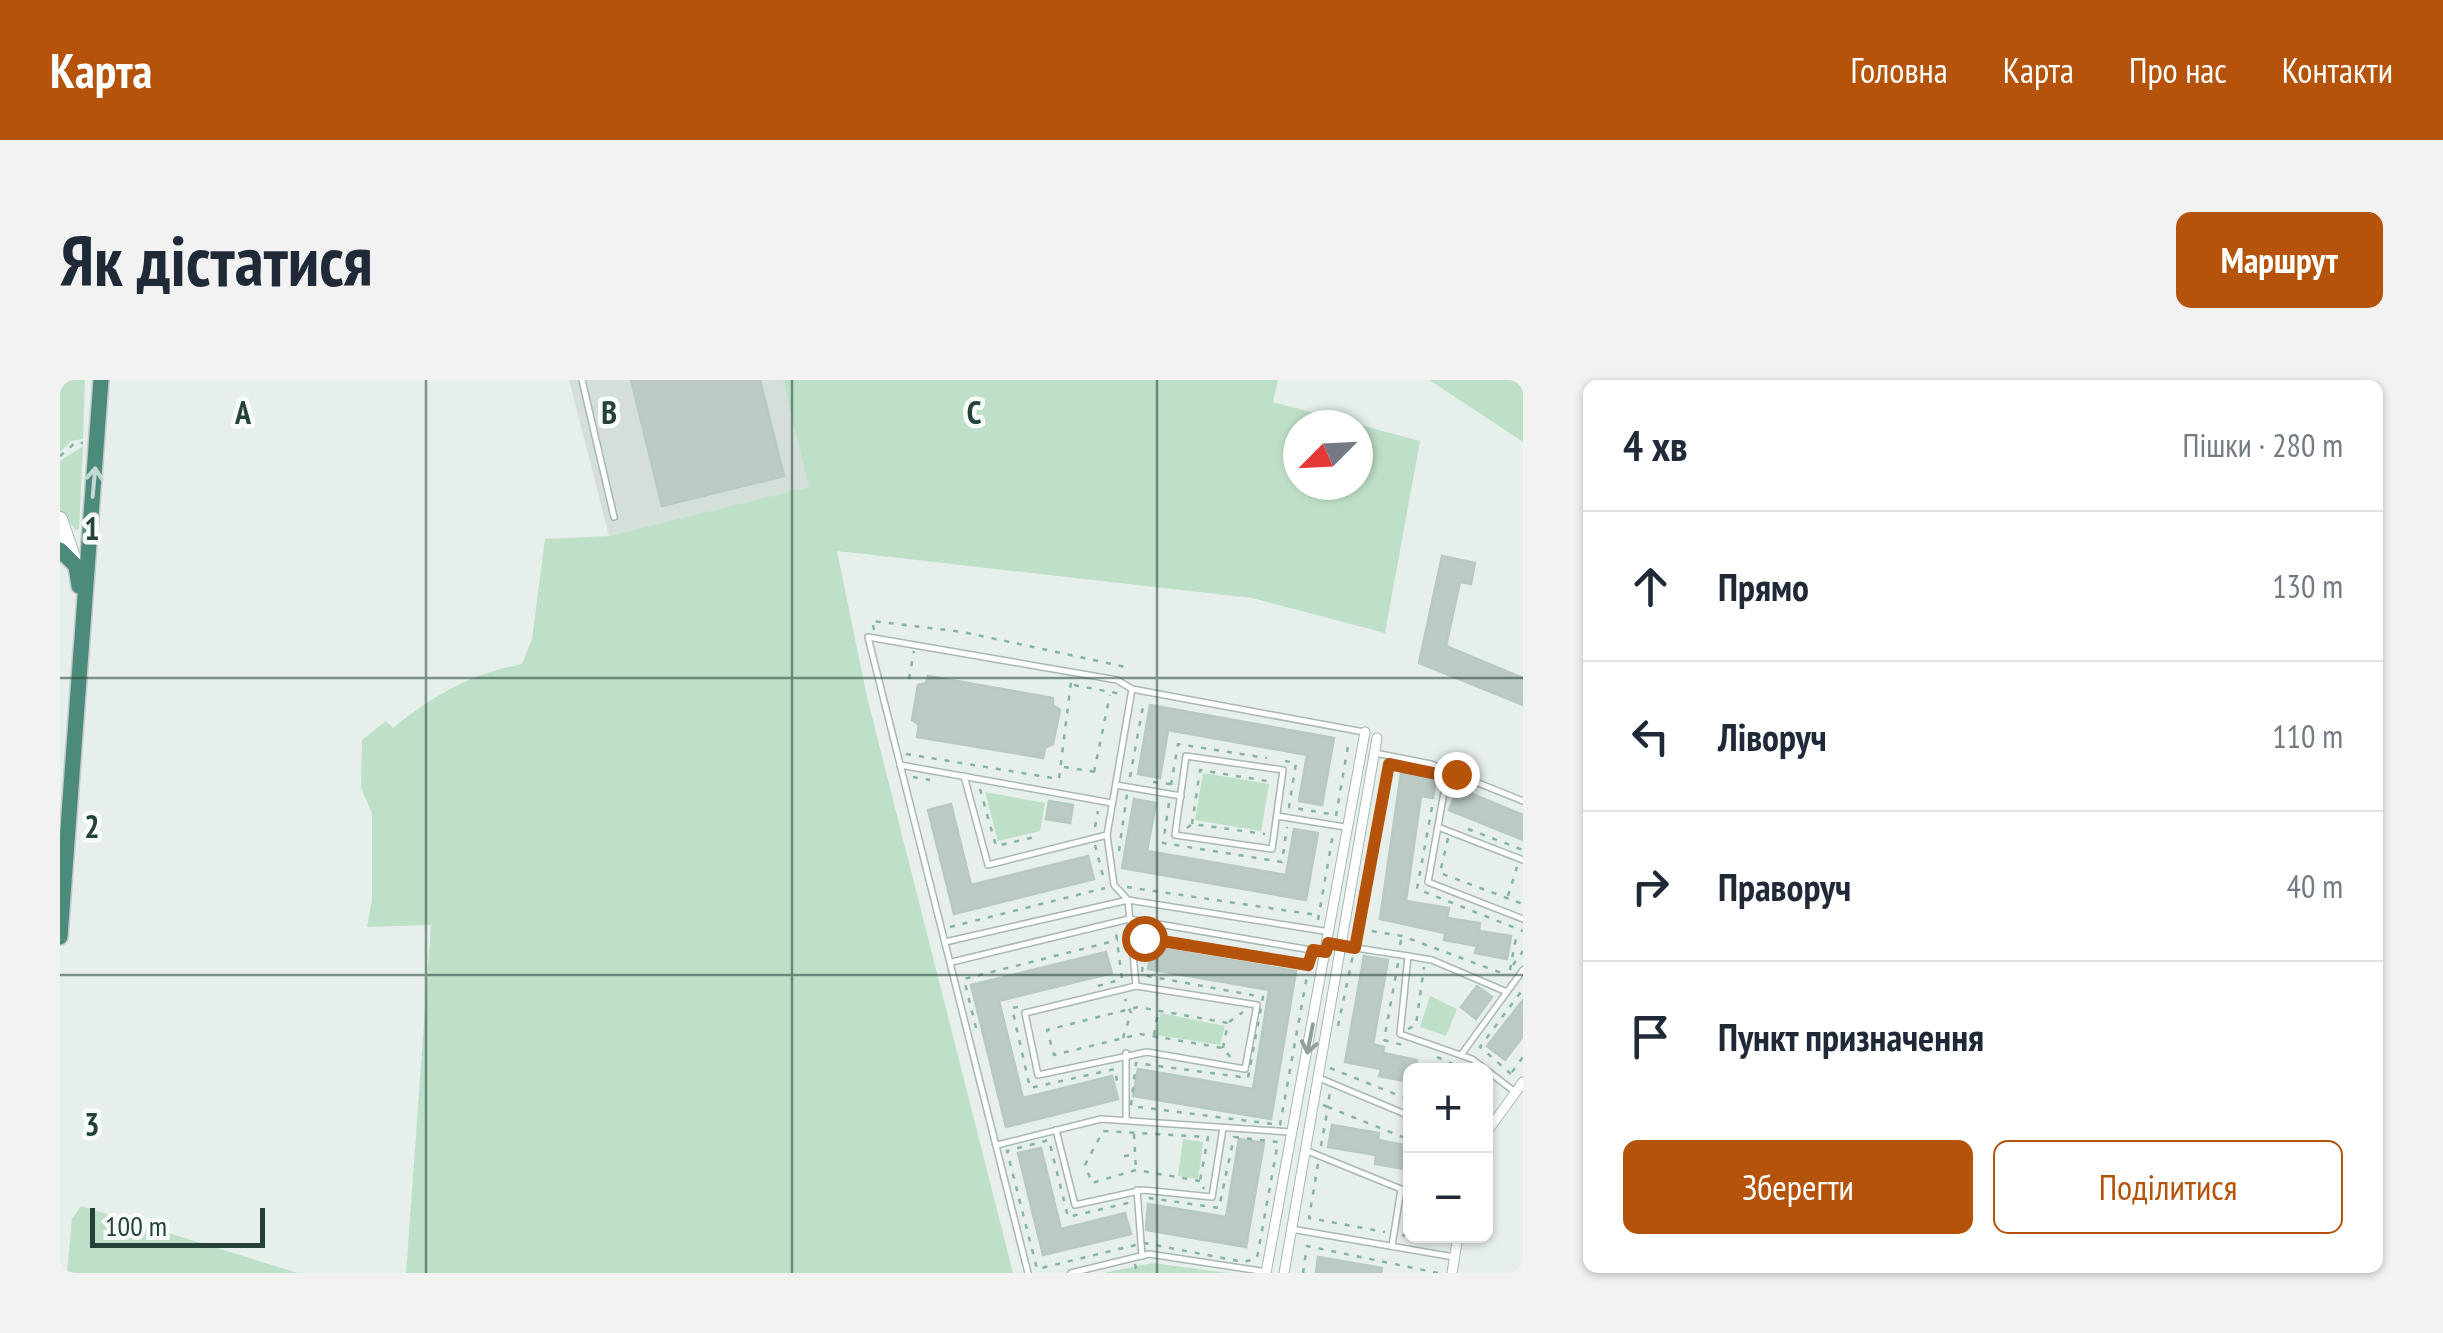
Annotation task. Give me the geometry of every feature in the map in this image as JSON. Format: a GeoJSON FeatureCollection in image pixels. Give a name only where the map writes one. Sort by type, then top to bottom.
{"type":"FeatureCollection","features":[{"type":"Feature","properties":{"kind":"highway"},"geometry":{"type":"LineString","coordinates":[[60,936],[101,380]]}},
{"type":"Feature","properties":{"kind":"highway"},"geometry":{"type":"LineString","coordinates":[[60,550],[76,566],[83,614]]}},
{"type":"Feature","properties":{"kind":"main road"},"geometry":{"type":"LineString","coordinates":[[60,519],[76,566]]}},
{"type":"Feature","properties":{"kind":"street"},"geometry":{"type":"LineString","coordinates":[[1265,1273],[1366,732]]}},
{"type":"Feature","properties":{"kind":"street"},"geometry":{"type":"LineString","coordinates":[[1284,1273],[1377,738]]}},
{"type":"Feature","properties":{"kind":"street"},"geometry":{"type":"LineString","coordinates":[[1328,942],[1340,945]]}},
{"type":"Feature","properties":{"kind":"street"},"geometry":{"type":"LineString","coordinates":[[1304,1071],[1316,1076]]}},
{"type":"Feature","properties":{"kind":"street"},"geometry":{"type":"LineString","coordinates":[[1493,1123],[1523,1082]]}},
{"type":"Feature","properties":{"kind":"street"},"geometry":{"type":"LineString","coordinates":[[1276,1226],[1291,1229]]}},
{"type":"Feature","properties":{"kind":"street"},"geometry":{"type":"LineString","coordinates":[[1452,1273],[1457,1243]]}},
{"type":"Feature","properties":{"kind":"lane"},"geometry":{"type":"LineString","coordinates":[[582,380],[614,516]]}},
{"type":"Feature","properties":{"kind":"lane"},"geometry":{"type":"LineString","coordinates":[[1028,1273],[868,637],[1117,680],[1132,689],[1366,732]]}},
{"type":"Feature","properties":{"kind":"lane"},"geometry":{"type":"LineString","coordinates":[[1132,689],[1107,835],[1114,885],[1128,900],[1138,986]]}},
{"type":"Feature","properties":{"kind":"lane"},"geometry":{"type":"LineString","coordinates":[[1375,753],[1448,770],[1523,801]]}},
{"type":"Feature","properties":{"kind":"lane"},"geometry":{"type":"LineString","coordinates":[[1186,756],[1283,770],[1272,849],[1175,835],[1181,796],[1186,756]]}},
{"type":"Feature","properties":{"kind":"lane"},"geometry":{"type":"LineString","coordinates":[[903,766],[1112,803]]}},
{"type":"Feature","properties":{"kind":"lane"},"geometry":{"type":"LineString","coordinates":[[1448,770],[1428,882],[1523,919]]}},
{"type":"Feature","properties":{"kind":"lane"},"geometry":{"type":"LineString","coordinates":[[964,776],[988,865],[1107,835]]}},
{"type":"Feature","properties":{"kind":"lane"},"geometry":{"type":"LineString","coordinates":[[1116,785],[1181,796]]}},
{"type":"Feature","properties":{"kind":"lane"},"geometry":{"type":"LineString","coordinates":[[1277,816],[1348,828]]}},
{"type":"Feature","properties":{"kind":"lane"},"geometry":{"type":"LineString","coordinates":[[1438,827],[1523,860]]}},
{"type":"Feature","properties":{"kind":"lane"},"geometry":{"type":"LineString","coordinates":[[945,942],[1128,900],[1316,930],[1328,942],[1313,950],[1130,918],[950,962]]}},
{"type":"Feature","properties":{"kind":"lane"},"geometry":{"type":"LineString","coordinates":[[1340,945],[1432,960],[1507,992]]}},
{"type":"Feature","properties":{"kind":"lane"},"geometry":{"type":"LineString","coordinates":[[1408,956],[1400,1034],[1461,1056],[1491,1072],[1514,1092]]}},
{"type":"Feature","properties":{"kind":"lane"},"geometry":{"type":"LineString","coordinates":[[1461,1056],[1523,970]]}},
{"type":"Feature","properties":{"kind":"lane"},"geometry":{"type":"LineString","coordinates":[[1138,986],[1257,1005],[1245,1069],[1147,1052],[1122,1054],[1038,1075],[1025,1013],[1122,988],[1138,986]]}},
{"type":"Feature","properties":{"kind":"lane"},"geometry":{"type":"LineString","coordinates":[[1122,1054],[1126,1120]]}},
{"type":"Feature","properties":{"kind":"lane"},"geometry":{"type":"LineString","coordinates":[[1316,1076],[1403,1113]]}},
{"type":"Feature","properties":{"kind":"lane"},"geometry":{"type":"LineString","coordinates":[[997,1145],[1101,1119],[1292,1132]]}},
{"type":"Feature","properties":{"kind":"lane"},"geometry":{"type":"LineString","coordinates":[[1056,1130],[1076,1205],[1137,1190],[1212,1197],[1224,1127]]}},
{"type":"Feature","properties":{"kind":"lane"},"geometry":{"type":"LineString","coordinates":[[1304,1149],[1402,1189],[1392,1246]]}},
{"type":"Feature","properties":{"kind":"lane"},"geometry":{"type":"LineString","coordinates":[[1137,1190],[1142,1256]]}},
{"type":"Feature","properties":{"kind":"lane"},"geometry":{"type":"LineString","coordinates":[[1291,1229],[1454,1257]]}},
{"type":"Feature","properties":{"kind":"lane"},"geometry":{"type":"LineString","coordinates":[[1071,1273],[1142,1256],[1265,1273]]}},
{"type":"Feature","properties":{"kind":"path"},"geometry":{"type":"LineString","coordinates":[[876,638],[872,621],[962,632],[1126,667]]}},
{"type":"Feature","properties":{"kind":"path"},"geometry":{"type":"LineString","coordinates":[[942,782],[910,777],[903,766],[904,754],[1060,780],[1075,682],[1057,679]]}},
{"type":"Feature","properties":{"kind":"path"},"geometry":{"type":"LineString","coordinates":[[1094,772],[1110,692]]}},
{"type":"Feature","properties":{"kind":"path"},"geometry":{"type":"LineString","coordinates":[[1316,930],[1350,736]]}},
{"type":"Feature","properties":{"kind":"path"},"geometry":{"type":"LineString","coordinates":[[1288,825],[1282,862],[1162,843],[1178,744],[1296,763],[1290,807],[1336,814]]}},
{"type":"Feature","properties":{"kind":"path"},"geometry":{"type":"LineString","coordinates":[[1337,1034],[1389,764],[1402,765]]}},
{"type":"Feature","properties":{"kind":"path"},"geometry":{"type":"LineString","coordinates":[[1062,766],[1102,773]]}},
{"type":"Feature","properties":{"kind":"path"},"geometry":{"type":"LineString","coordinates":[[1268,818],[1265,836],[1192,824],[1200,770],[1273,782]]}},
{"type":"Feature","properties":{"kind":"path"},"geometry":{"type":"LineString","coordinates":[[966,786],[980,788],[996,846],[1040,836]]}},
{"type":"Feature","properties":{"kind":"path"},"geometry":{"type":"LineString","coordinates":[[1435,804],[1428,811],[1417,889],[1520,930],[1510,970]]}},
{"type":"Feature","properties":{"kind":"path"},"geometry":{"type":"LineString","coordinates":[[1098,808],[1094,838],[1110,904]]}},
{"type":"Feature","properties":{"kind":"path"},"geometry":{"type":"LineString","coordinates":[[1462,826],[1523,850]]}},
{"type":"Feature","properties":{"kind":"path"},"geometry":{"type":"LineString","coordinates":[[1448,838],[1440,873],[1523,904]]}},
{"type":"Feature","properties":{"kind":"path"},"geometry":{"type":"LineString","coordinates":[[1508,898],[1517,867],[1523,869]]}},
{"type":"Feature","properties":{"kind":"path"},"geometry":{"type":"LineString","coordinates":[[1085,989],[1122,979],[1114,922]]}},
{"type":"Feature","properties":{"kind":"path"},"geometry":{"type":"LineString","coordinates":[[950,926],[954,940]]}},
{"type":"Feature","properties":{"kind":"path"},"geometry":{"type":"LineString","coordinates":[[1358,929],[1402,936],[1516,979]]}},
{"type":"Feature","properties":{"kind":"path"},"geometry":{"type":"LineString","coordinates":[[1308,965],[1144,938],[1142,974],[1262,998],[1248,1078],[1136,1063],[1132,1106],[1280,1125],[1313,950]]}},
{"type":"Feature","properties":{"kind":"path"},"geometry":{"type":"LineString","coordinates":[[977,1031],[964,979],[1118,940]]}},
{"type":"Feature","properties":{"kind":"path"},"geometry":{"type":"LineString","coordinates":[[1507,975],[1523,950]]}},
{"type":"Feature","properties":{"kind":"path"},"geometry":{"type":"LineString","coordinates":[[1384,1040],[1416,1025],[1424,966]]}},
{"type":"Feature","properties":{"kind":"path"},"geometry":{"type":"LineString","coordinates":[[1138,986],[1138,1007]]}},
{"type":"Feature","properties":{"kind":"path"},"geometry":{"type":"LineString","coordinates":[[1122,988],[1129,1011],[1123,1038]]}},
{"type":"Feature","properties":{"kind":"path"},"geometry":{"type":"LineString","coordinates":[[1511,1074],[1480,1047],[1523,990]]}},
{"type":"Feature","properties":{"kind":"path"},"geometry":{"type":"LineString","coordinates":[[1030,1003],[1012,1008],[1030,1088],[1115,1069],[1118,1088]]}},
{"type":"Feature","properties":{"kind":"path"},"geometry":{"type":"LineString","coordinates":[[1228,1024],[1138,1007],[1047,1030],[1054,1056],[1123,1038],[1154,1036],[1222,1048],[1228,1024],[1252,1004]]}},
{"type":"Feature","properties":{"kind":"path"},"geometry":{"type":"LineString","coordinates":[[1154,1036],[1158,1011]]}},
{"type":"Feature","properties":{"kind":"path"},"geometry":{"type":"LineString","coordinates":[[1116,1040],[1122,1054]]}},
{"type":"Feature","properties":{"kind":"path"},"geometry":{"type":"LineString","coordinates":[[1330,1068],[1403,1097]]}},
{"type":"Feature","properties":{"kind":"path"},"geometry":{"type":"LineString","coordinates":[[1134,1133],[1136,1170]]}},
{"type":"Feature","properties":{"kind":"path"},"geometry":{"type":"LineString","coordinates":[[1098,1134],[1208,1138],[1200,1181],[1136,1170],[1124,1178],[1092,1184],[1085,1165],[1098,1134]]}},
{"type":"Feature","properties":{"kind":"path"},"geometry":{"type":"LineString","coordinates":[[1124,1156],[1135,1155]]}},
{"type":"Feature","properties":{"kind":"path"},"geometry":{"type":"LineString","coordinates":[[1304,1273],[1307,1246],[1438,1273]]}},
{"type":"Feature","properties":{"kind":"shaded area"},"geometry":{"type":"Polygon","coordinates":[[[569,380],[794,380],[820,485],[609,536],[569,380]]]}},
{"type":"Feature","properties":{"kind":"green space"},"geometry":{"type":"Polygon","coordinates":[[[60,380],[85,380],[83,439],[71,441],[60,452],[60,380]]]}},
{"type":"Feature","properties":{"kind":"green space"},"geometry":{"type":"Polygon","coordinates":[[[783,380],[1278,380],[1273,402],[1303,410],[1283,410],[1283,500],[1373,500],[1373,429],[1420,441],[1385,633],[1252,598],[837,551],[867,697],[1013,1273],[406,1273],[431,925],[367,927],[372,900],[372,813],[361,788],[362,740],[386,721],[393,728],[453,687],[522,664],[532,639],[545,539],[609,536],[809,487],[783,380]]]}},
{"type":"Feature","properties":{"kind":"green space"},"geometry":{"type":"Polygon","coordinates":[[[1431,380],[1523,380],[1523,442],[1431,381],[1431,380]]]}},
{"type":"Feature","properties":{"kind":"green space"},"geometry":{"type":"Polygon","coordinates":[[[83,446],[76,530],[60,510],[60,461],[83,446]]]}},
{"type":"Feature","properties":{"kind":"green space"},"geometry":{"type":"Polygon","coordinates":[[[1203,773],[1269,784],[1261,831],[1195,820],[1203,773]]]}},
{"type":"Feature","properties":{"kind":"green space"},"geometry":{"type":"Polygon","coordinates":[[[985,792],[1045,803],[1040,831],[998,841],[985,792]]]}},
{"type":"Feature","properties":{"kind":"green space"},"geometry":{"type":"Polygon","coordinates":[[[1430,996],[1457,1009],[1446,1036],[1420,1027],[1430,996]]]}},
{"type":"Feature","properties":{"kind":"green space"},"geometry":{"type":"Polygon","coordinates":[[[1160,1013],[1225,1026],[1220,1045],[1157,1035],[1160,1013]]]}},
{"type":"Feature","properties":{"kind":"green space"},"geometry":{"type":"Polygon","coordinates":[[[1183,1139],[1203,1142],[1198,1179],[1178,1176],[1183,1139]]]}},
{"type":"Feature","properties":{"kind":"green space"},"geometry":{"type":"Polygon","coordinates":[[[81,1206],[298,1273],[67,1273],[72,1219],[81,1206]]]}},
{"type":"Feature","properties":{"kind":"green space"},"geometry":{"type":"Polygon","coordinates":[[[1152,1263],[1228,1273],[1103,1273],[1152,1263]]]}},
{"type":"Feature","properties":{"kind":"building"},"geometry":{"type":"Polygon","coordinates":[[[631,380],[760,380],[784,476],[662,506],[631,380]]]}},
{"type":"Feature","properties":{"kind":"building"},"geometry":{"type":"Polygon","coordinates":[[[1442,556],[1475,563],[1471,584],[1460,582],[1446,646],[1523,678],[1523,705],[1419,663],[1442,556]]]}},
{"type":"Feature","properties":{"kind":"building"},"geometry":{"type":"Polygon","coordinates":[[[928,676],[1053,698],[1053,705],[1060,710],[1053,744],[1045,748],[1043,758],[917,737],[919,725],[912,720],[918,685],[926,683],[928,676]]]}},
{"type":"Feature","properties":{"kind":"building"},"geometry":{"type":"Polygon","coordinates":[[[1150,705],[1334,738],[1322,805],[1299,801],[1307,755],[1168,730],[1160,778],[1138,774],[1150,705]]]}},
{"type":"Feature","properties":{"kind":"building"},"geometry":{"type":"Polygon","coordinates":[[[1401,773],[1436,778],[1433,798],[1421,796],[1406,901],[1449,908],[1447,918],[1480,923],[1479,931],[1511,936],[1507,959],[1475,953],[1477,946],[1444,940],[1445,933],[1380,919],[1401,773]]]}},
{"type":"Feature","properties":{"kind":"building"},"geometry":{"type":"Polygon","coordinates":[[[1458,788],[1523,815],[1523,840],[1449,810],[1458,788]]]}},
{"type":"Feature","properties":{"kind":"building"},"geometry":{"type":"Polygon","coordinates":[[[1134,799],[1156,803],[1147,851],[1286,875],[1294,829],[1318,833],[1306,900],[1122,868],[1134,799]]]}},
{"type":"Feature","properties":{"kind":"building"},"geometry":{"type":"Polygon","coordinates":[[[1049,801],[1073,805],[1070,823],[1046,819],[1049,801]]]}},
{"type":"Feature","properties":{"kind":"building"},"geometry":{"type":"Polygon","coordinates":[[[951,804],[971,885],[1088,856],[1094,879],[954,914],[928,810],[951,804]]]}},
{"type":"Feature","properties":{"kind":"building"},"geometry":{"type":"Polygon","coordinates":[[[1152,947],[1296,971],[1271,1119],[1133,1096],[1138,1069],[1253,1089],[1269,990],[1148,969],[1152,947]]]}},
{"type":"Feature","properties":{"kind":"building"},"geometry":{"type":"Polygon","coordinates":[[[1106,952],[1112,973],[999,1001],[1023,1098],[1112,1076],[1118,1099],[1006,1127],[971,985],[1106,952]]]}},
{"type":"Feature","properties":{"kind":"building"},"geometry":{"type":"Polygon","coordinates":[[[1364,956],[1388,960],[1373,1044],[1384,1047],[1383,1053],[1417,1060],[1416,1063],[1403,1063],[1403,1081],[1379,1076],[1381,1069],[1345,1062],[1364,956]]]}},
{"type":"Feature","properties":{"kind":"building"},"geometry":{"type":"Polygon","coordinates":[[[1477,986],[1492,997],[1476,1019],[1461,1007],[1477,986]]]}},
{"type":"Feature","properties":{"kind":"building"},"geometry":{"type":"Polygon","coordinates":[[[1523,1000],[1523,1036],[1505,1060],[1487,1046],[1523,1000]]]}},
{"type":"Feature","properties":{"kind":"building"},"geometry":{"type":"Polygon","coordinates":[[[1332,1125],[1379,1133],[1378,1140],[1403,1145],[1403,1169],[1375,1164],[1376,1155],[1328,1147],[1332,1125]]]}},
{"type":"Feature","properties":{"kind":"building"},"geometry":{"type":"Polygon","coordinates":[[[1239,1139],[1264,1143],[1246,1247],[1146,1230],[1148,1204],[1226,1217],[1239,1139]]]}},
{"type":"Feature","properties":{"kind":"building"},"geometry":{"type":"Polygon","coordinates":[[[1041,1148],[1061,1229],[1125,1213],[1131,1234],[1043,1255],[1018,1153],[1041,1148]]]}},
{"type":"Feature","properties":{"kind":"building"},"geometry":{"type":"Polygon","coordinates":[[[1318,1257],[1382,1268],[1381,1273],[1316,1273],[1318,1257]]]}},
{"type":"Feature","properties":{"kind":"route"},"geometry":{"type":"LineString","coordinates":[[1144,938],[1308,965],[1313,950],[1326,952],[1328,943],[1355,948],[1389,764],[1429,769],[1447,776],[1448,770],[1456,774]]}}]}
